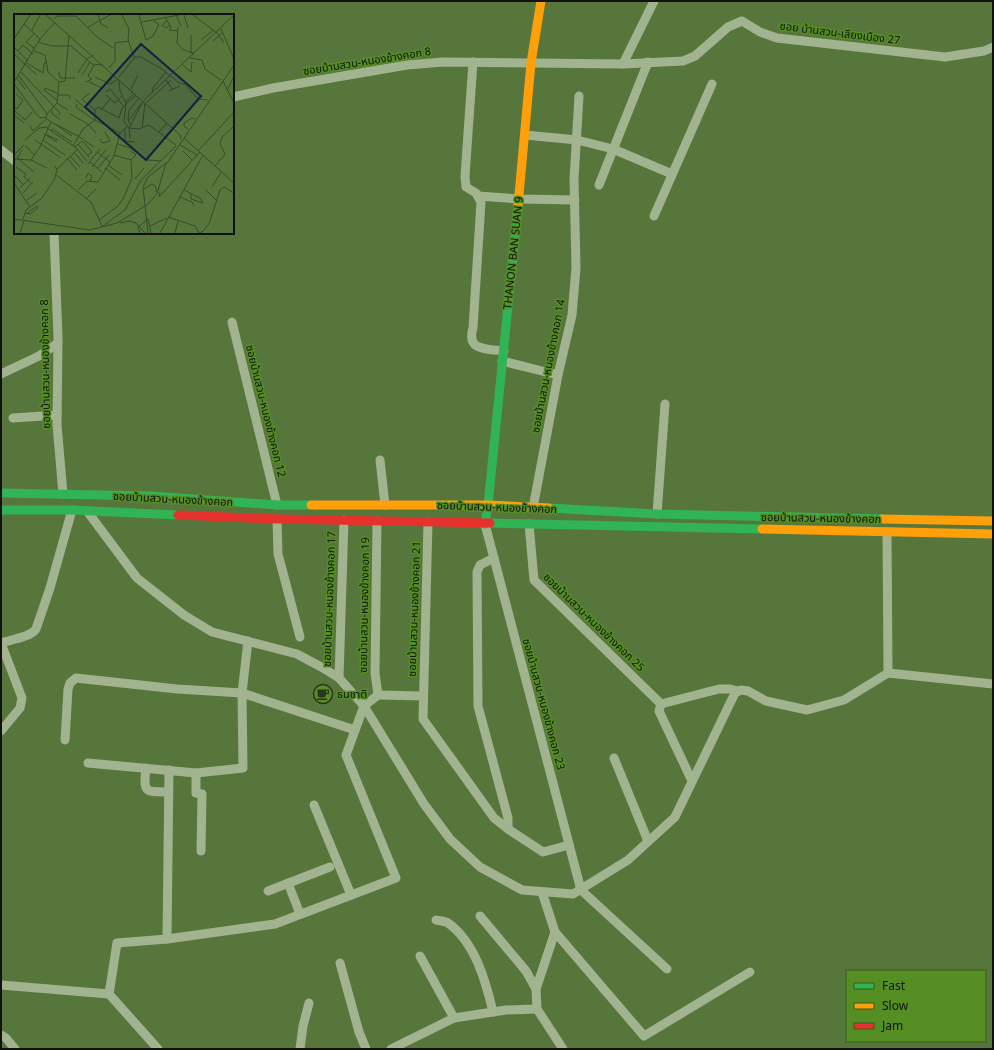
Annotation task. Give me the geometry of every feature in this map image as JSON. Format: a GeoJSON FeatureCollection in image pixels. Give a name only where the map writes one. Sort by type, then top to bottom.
{"type":"FeatureCollection","features":[{"type":"Feature","properties":{"kind":"main road","name":"THANON BAN SUAN 9"},"geometry":{"type":"LineString","coordinates":[[485,524],[504,351],[531,63],[541,1]]}},
{"type":"Feature","properties":{"kind":"main road","name":"ซอยบ้านสวน-หนองข้างคอก"},"geometry":{"type":"LineString","coordinates":[[1,493],[150,496],[277,505],[488,505],[657,514],[993,521]]}},
{"type":"Feature","properties":{"kind":"main road","name":"ซอยบ้านสวน-หนองข้างคอก"},"geometry":{"type":"LineString","coordinates":[[1,510],[72,510],[277,519],[993,534]]}},
{"type":"Feature","properties":{"kind":"street"},"geometry":{"type":"LineString","coordinates":[[623,64],[654,1]]}},
{"type":"Feature","properties":{"kind":"street","name":"ซอย บ้านสวน-เลียงเมือง 27"},"geometry":{"type":"LineString","coordinates":[[531,63],[623,64],[683,61],[695,56],[728,27],[742,21],[760,32],[777,38],[945,57],[984,51],[993,47]]}},
{"type":"Feature","properties":{"kind":"street","name":"ซอยบ้านสวน-หนองข้างคอก 8"},"geometry":{"type":"LineString","coordinates":[[234,97],[273,88],[407,65],[443,62],[531,63]]}},
{"type":"Feature","properties":{"kind":"street"},"geometry":{"type":"LineString","coordinates":[[473,62],[465,176],[466,187],[476,193],[481,202],[473,328],[471,336],[473,344],[478,348],[504,351]]}},
{"type":"Feature","properties":{"kind":"street"},"geometry":{"type":"LineString","coordinates":[[599,185],[648,62]]}},
{"type":"Feature","properties":{"kind":"street"},"geometry":{"type":"LineString","coordinates":[[654,216],[712,84]]}},
{"type":"Feature","properties":{"kind":"street","name":"ซอยบ้านสวน-หนองข้างคอก 14"},"geometry":{"type":"LineString","coordinates":[[533,508],[558,375],[572,315],[576,268],[574,179],[579,96]]}},
{"type":"Feature","properties":{"kind":"street"},"geometry":{"type":"LineString","coordinates":[[525,135],[577,140],[614,148],[672,174]]}},
{"type":"Feature","properties":{"kind":"street"},"geometry":{"type":"LineString","coordinates":[[1,150],[14,160]]}},
{"type":"Feature","properties":{"kind":"street"},"geometry":{"type":"LineString","coordinates":[[478,196],[519,199],[575,200]]}},
{"type":"Feature","properties":{"kind":"street","name":"ซอยบ้านสวน-หนองข้างคอก 8"},"geometry":{"type":"LineString","coordinates":[[54,234],[58,343],[57,415],[63,494]]}},
{"type":"Feature","properties":{"kind":"street","name":"ซอยบ้านสวน-หนองข้างคอก 12"},"geometry":{"type":"LineString","coordinates":[[232,322],[277,505]]}},
{"type":"Feature","properties":{"kind":"street"},"geometry":{"type":"LineString","coordinates":[[1,374],[39,356],[58,343]]}},
{"type":"Feature","properties":{"kind":"street"},"geometry":{"type":"LineString","coordinates":[[502,361],[558,375]]}},
{"type":"Feature","properties":{"kind":"street"},"geometry":{"type":"LineString","coordinates":[[657,514],[665,404]]}},
{"type":"Feature","properties":{"kind":"street"},"geometry":{"type":"LineString","coordinates":[[13,418],[57,415]]}},
{"type":"Feature","properties":{"kind":"street"},"geometry":{"type":"LineString","coordinates":[[380,460],[385,505]]}},
{"type":"Feature","properties":{"kind":"street"},"geometry":{"type":"LineString","coordinates":[[1,732],[16,714],[22,703],[22,698],[1,643],[30,635],[36,629],[72,510]]}},
{"type":"Feature","properties":{"kind":"street"},"geometry":{"type":"LineString","coordinates":[[87,511],[138,578],[178,611],[212,632],[297,654],[310,660],[339,678],[364,706],[424,804],[450,839],[480,867],[522,890],[574,894],[628,860],[675,817],[735,695],[740,690],[748,691],[766,701],[807,710],[844,700],[888,673],[993,684]]}},
{"type":"Feature","properties":{"kind":"street"},"geometry":{"type":"LineString","coordinates":[[277,519],[278,554],[300,637]]}},
{"type":"Feature","properties":{"kind":"street","name":"ซอยบ้านสวน-หนองข้างคอก 17"},"geometry":{"type":"LineString","coordinates":[[339,678],[344,520]]}},
{"type":"Feature","properties":{"kind":"street","name":"ซอยบ้านสวน-หนองข้างคอก 19"},"geometry":{"type":"LineString","coordinates":[[377,521],[374,674],[378,695]]}},
{"type":"Feature","properties":{"kind":"street","name":"ซอยบ้านสวน-หนองข้างคอก 21"},"geometry":{"type":"LineString","coordinates":[[428,522],[423,719],[494,818],[543,852],[569,845]]}},
{"type":"Feature","properties":{"kind":"street","name":"ซอยบ้านสวน-หนองข้างคอก 23"},"geometry":{"type":"LineString","coordinates":[[485,524],[581,890]]}},
{"type":"Feature","properties":{"kind":"street","name":"ซอยบ้านสวน-หนองข้างคอก 25"},"geometry":{"type":"LineString","coordinates":[[529,524],[534,580],[661,704]]}},
{"type":"Feature","properties":{"kind":"street"},"geometry":{"type":"LineString","coordinates":[[887,532],[888,673]]}},
{"type":"Feature","properties":{"kind":"street"},"geometry":{"type":"LineString","coordinates":[[494,558],[480,565],[477,572],[478,706],[508,818],[508,829]]}},
{"type":"Feature","properties":{"kind":"street"},"geometry":{"type":"LineString","coordinates":[[88,763],[196,773],[243,768],[242,693],[248,641]]}},
{"type":"Feature","properties":{"kind":"street"},"geometry":{"type":"LineString","coordinates":[[65,740],[68,689],[70,683],[76,678],[184,690],[242,693],[355,730]]}},
{"type":"Feature","properties":{"kind":"street"},"geometry":{"type":"LineString","coordinates":[[692,781],[660,711],[661,704],[719,689],[730,689],[735,695]]}},
{"type":"Feature","properties":{"kind":"street"},"geometry":{"type":"LineString","coordinates":[[109,994],[117,943],[167,939],[275,924],[396,878],[346,755],[364,706],[378,695],[423,696]]}},
{"type":"Feature","properties":{"kind":"street"},"geometry":{"type":"LineString","coordinates":[[614,758],[648,841]]}},
{"type":"Feature","properties":{"kind":"street"},"geometry":{"type":"LineString","coordinates":[[146,768],[145,788],[150,792],[168,792]]}},
{"type":"Feature","properties":{"kind":"street"},"geometry":{"type":"LineString","coordinates":[[167,939],[169,770]]}},
{"type":"Feature","properties":{"kind":"street"},"geometry":{"type":"LineString","coordinates":[[196,773],[196,794],[202,794],[201,851]]}},
{"type":"Feature","properties":{"kind":"street"},"geometry":{"type":"LineString","coordinates":[[314,805],[351,895]]}},
{"type":"Feature","properties":{"kind":"street"},"geometry":{"type":"LineString","coordinates":[[268,890],[330,867]]}},
{"type":"Feature","properties":{"kind":"street"},"geometry":{"type":"LineString","coordinates":[[288,883],[300,914]]}},
{"type":"Feature","properties":{"kind":"street"},"geometry":{"type":"LineString","coordinates":[[581,890],[667,969]]}},
{"type":"Feature","properties":{"kind":"street"},"geometry":{"type":"LineString","coordinates":[[542,892],[555,932],[644,1036],[750,972]]}},
{"type":"Feature","properties":{"kind":"street"},"geometry":{"type":"LineString","coordinates":[[480,916],[526,971],[536,989]]}},
{"type":"Feature","properties":{"kind":"street"},"geometry":{"type":"LineString","coordinates":[[436,920],[447,923],[467,944],[486,983],[493,1012]]}},
{"type":"Feature","properties":{"kind":"street"},"geometry":{"type":"LineString","coordinates":[[555,932],[536,989],[537,1008],[563,1049]]}},
{"type":"Feature","properties":{"kind":"street"},"geometry":{"type":"LineString","coordinates":[[420,956],[454,1018]]}},
{"type":"Feature","properties":{"kind":"street"},"geometry":{"type":"LineString","coordinates":[[340,963],[359,1032],[366,1049]]}},
{"type":"Feature","properties":{"kind":"street"},"geometry":{"type":"LineString","coordinates":[[1,985],[109,994],[158,1049]]}},
{"type":"Feature","properties":{"kind":"street"},"geometry":{"type":"LineString","coordinates":[[300,1049],[302,1026],[309,1003]]}},
{"type":"Feature","properties":{"kind":"street"},"geometry":{"type":"LineString","coordinates":[[391,1049],[454,1018],[506,1010],[537,1008]]}},
{"type":"Feature","properties":{"kind":"street"},"geometry":{"type":"LineString","coordinates":[[1,1035],[6,1038],[15,1049]]}},
{"type":"Feature","properties":{"kind":"traffic: fast"},"geometry":{"type":"LineString","coordinates":[[485,524],[518,206]]}},
{"type":"Feature","properties":{"kind":"traffic: fast"},"geometry":{"type":"LineString","coordinates":[[1,493],[151,496],[277,505],[311,505]]}},
{"type":"Feature","properties":{"kind":"traffic: fast"},"geometry":{"type":"LineString","coordinates":[[549,508],[657,514],[882,519]]}},
{"type":"Feature","properties":{"kind":"traffic: fast"},"geometry":{"type":"LineString","coordinates":[[1,510],[72,510],[178,515]]}},
{"type":"Feature","properties":{"kind":"traffic: fast"},"geometry":{"type":"LineString","coordinates":[[490,523],[762,529]]}},
{"type":"Feature","properties":{"kind":"traffic: slow"},"geometry":{"type":"LineString","coordinates":[[518,206],[531,63],[541,1]]}},
{"type":"Feature","properties":{"kind":"traffic: slow"},"geometry":{"type":"LineString","coordinates":[[311,505],[488,505],[549,508]]}},
{"type":"Feature","properties":{"kind":"traffic: slow"},"geometry":{"type":"LineString","coordinates":[[882,519],[993,521]]}},
{"type":"Feature","properties":{"kind":"traffic: slow"},"geometry":{"type":"LineString","coordinates":[[762,529],[993,534]]}},
{"type":"Feature","properties":{"kind":"traffic: jam"},"geometry":{"type":"LineString","coordinates":[[178,515],[277,519],[490,523]]}},
{"type":"Feature","properties":{"kind":"place","name":"ธนชาติ"},"geometry":{"type":"Point","coordinates":[323,694]}}]}
